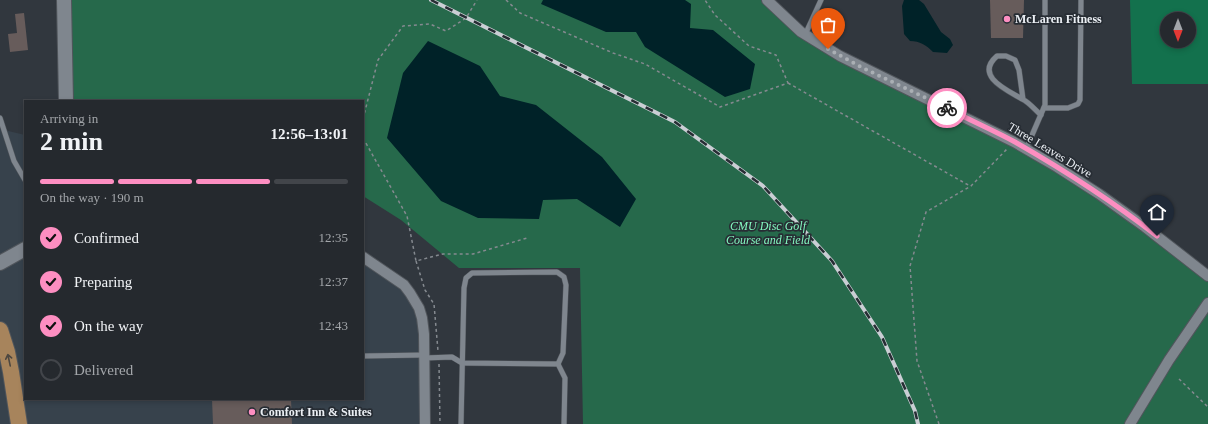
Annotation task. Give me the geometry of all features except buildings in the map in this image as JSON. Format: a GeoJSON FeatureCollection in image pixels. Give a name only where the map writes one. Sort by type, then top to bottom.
{"type":"FeatureCollection","features":[{"type":"Feature","properties":{"kind":"main road"},"geometry":{"type":"LineString","coordinates":[[64,0],[66,100]]}},
{"type":"Feature","properties":{"kind":"main road"},"geometry":{"type":"LineString","coordinates":[[0,264],[24,251]]}},
{"type":"Feature","properties":{"kind":"main road"},"geometry":{"type":"LineString","coordinates":[[0,330],[7,352],[18,418]]}},
{"type":"Feature","properties":{"kind":"main road"},"geometry":{"type":"LineString","coordinates":[[0,380],[18,418]]}},
{"type":"Feature","properties":{"kind":"street","name":"Three Leaves Drive"},"geometry":{"type":"LineString","coordinates":[[768,0],[805,35],[847,59],[1014,142],[1099,194],[1145,227],[1208,276]]}},
{"type":"Feature","properties":{"kind":"street"},"geometry":{"type":"LineString","coordinates":[[364,258],[404,285],[419,308],[422,318],[424,356],[425,424]]}},
{"type":"Feature","properties":{"kind":"street"},"geometry":{"type":"LineString","coordinates":[[1130,424],[1169,360],[1208,303]]}},
{"type":"Feature","properties":{"kind":"lane"},"geometry":{"type":"LineString","coordinates":[[805,35],[822,0]]}},
{"type":"Feature","properties":{"kind":"lane"},"geometry":{"type":"LineString","coordinates":[[1026,149],[1045,105],[1045,0]]}},
{"type":"Feature","properties":{"kind":"lane"},"geometry":{"type":"LineString","coordinates":[[1044,108],[1068,108],[1078,104],[1080,100],[1081,0]]}},
{"type":"Feature","properties":{"kind":"lane"},"geometry":{"type":"LineString","coordinates":[[1023,99],[1019,70],[1015,60],[1006,56],[996,56],[988,67],[992,79],[1012,94],[1023,99],[1041,115]]}},
{"type":"Feature","properties":{"kind":"lane"},"geometry":{"type":"LineString","coordinates":[[0,118],[14,161],[24,178]]}},
{"type":"Feature","properties":{"kind":"lane"},"geometry":{"type":"LineString","coordinates":[[461,424],[464,288],[466,278],[472,273],[557,272],[564,277],[566,285],[563,353],[558,364]]}},
{"type":"Feature","properties":{"kind":"lane"},"geometry":{"type":"LineString","coordinates":[[364,356],[452,357],[462,364],[558,364]]}},
{"type":"Feature","properties":{"kind":"lane"},"geometry":{"type":"LineString","coordinates":[[558,364],[565,378],[564,424]]}},
{"type":"Feature","properties":{"kind":"path"},"geometry":{"type":"LineString","coordinates":[[364,114],[378,60],[403,26],[430,24],[446,31],[466,18],[477,0]]}},
{"type":"Feature","properties":{"kind":"path"},"geometry":{"type":"LineString","coordinates":[[506,0],[520,13],[613,53],[645,64],[720,107],[788,83]]}},
{"type":"Feature","properties":{"kind":"path"},"geometry":{"type":"LineString","coordinates":[[706,0],[715,15],[749,46],[776,56],[788,83],[971,186]]}},
{"type":"Feature","properties":{"kind":"path"},"geometry":{"type":"LineString","coordinates":[[364,140],[407,216],[416,261],[443,254],[473,254],[527,238]]}},
{"type":"Feature","properties":{"kind":"path"},"geometry":{"type":"LineString","coordinates":[[939,424],[917,361],[910,266],[926,212],[971,186],[1014,142]]}},
{"type":"Feature","properties":{"kind":"path"},"geometry":{"type":"LineString","coordinates":[[1179,379],[1208,407]]}},
{"type":"Feature","properties":{"kind":"shaded area"},"geometry":{"type":"Polygon","coordinates":[[[0,129],[24,135],[24,400],[364,400],[364,258],[404,285],[419,308],[425,424],[0,424],[0,129]]]}},
{"type":"Feature","properties":{"kind":"green space","name":"CMU Disc Golf Course and Field"},"geometry":{"type":"Polygon","coordinates":[[[70,0],[767,0],[801,32],[1057,167],[1208,277],[1208,424],[583,424],[580,268],[459,268],[401,220],[364,197],[364,100],[67,100],[70,0]]]}},
{"type":"Feature","properties":{"kind":"green space"},"geometry":{"type":"Polygon","coordinates":[[[1130,0],[1208,0],[1208,84],[1132,84],[1130,0]]]}},
{"type":"Feature","properties":{"kind":"water"},"geometry":{"type":"Polygon","coordinates":[[[543,0],[685,0],[691,4],[690,28],[713,30],[755,64],[750,89],[725,97],[645,47],[636,32],[606,32],[541,4],[543,0]]]}},
{"type":"Feature","properties":{"kind":"water"},"geometry":{"type":"Polygon","coordinates":[[[904,0],[919,0],[924,4],[941,32],[950,39],[953,45],[947,53],[933,52],[923,44],[910,41],[904,34],[902,6],[904,0]]]}},
{"type":"Feature","properties":{"kind":"water"},"geometry":{"type":"Polygon","coordinates":[[[428,41],[480,66],[500,96],[536,105],[602,157],[636,199],[620,227],[577,199],[543,200],[539,219],[478,218],[441,201],[387,138],[403,73],[428,41]]]}},
{"type":"Feature","properties":{"kind":"railway"},"geometry":{"type":"LineString","coordinates":[[431,0],[675,122],[763,186],[832,261],[882,337],[915,411],[918,424]]}},
{"type":"Feature","properties":{"kind":"way so far"},"geometry":{"type":"LineString","coordinates":[[828,49],[863,68],[947,108]]}},
{"type":"Feature","properties":{"kind":"place","name":"McLaren Fitness"},"geometry":{"type":"Point","coordinates":[1007,19]}},
{"type":"Feature","properties":{"kind":"place","name":"Comfort Inn & Suites"},"geometry":{"type":"Point","coordinates":[252,412]}},
{"type":"Feature","properties":{"kind":"route"},"geometry":{"type":"LineString","coordinates":[[947,108],[1014,142],[1057,167],[1099,194],[1157,236]]}}]}
